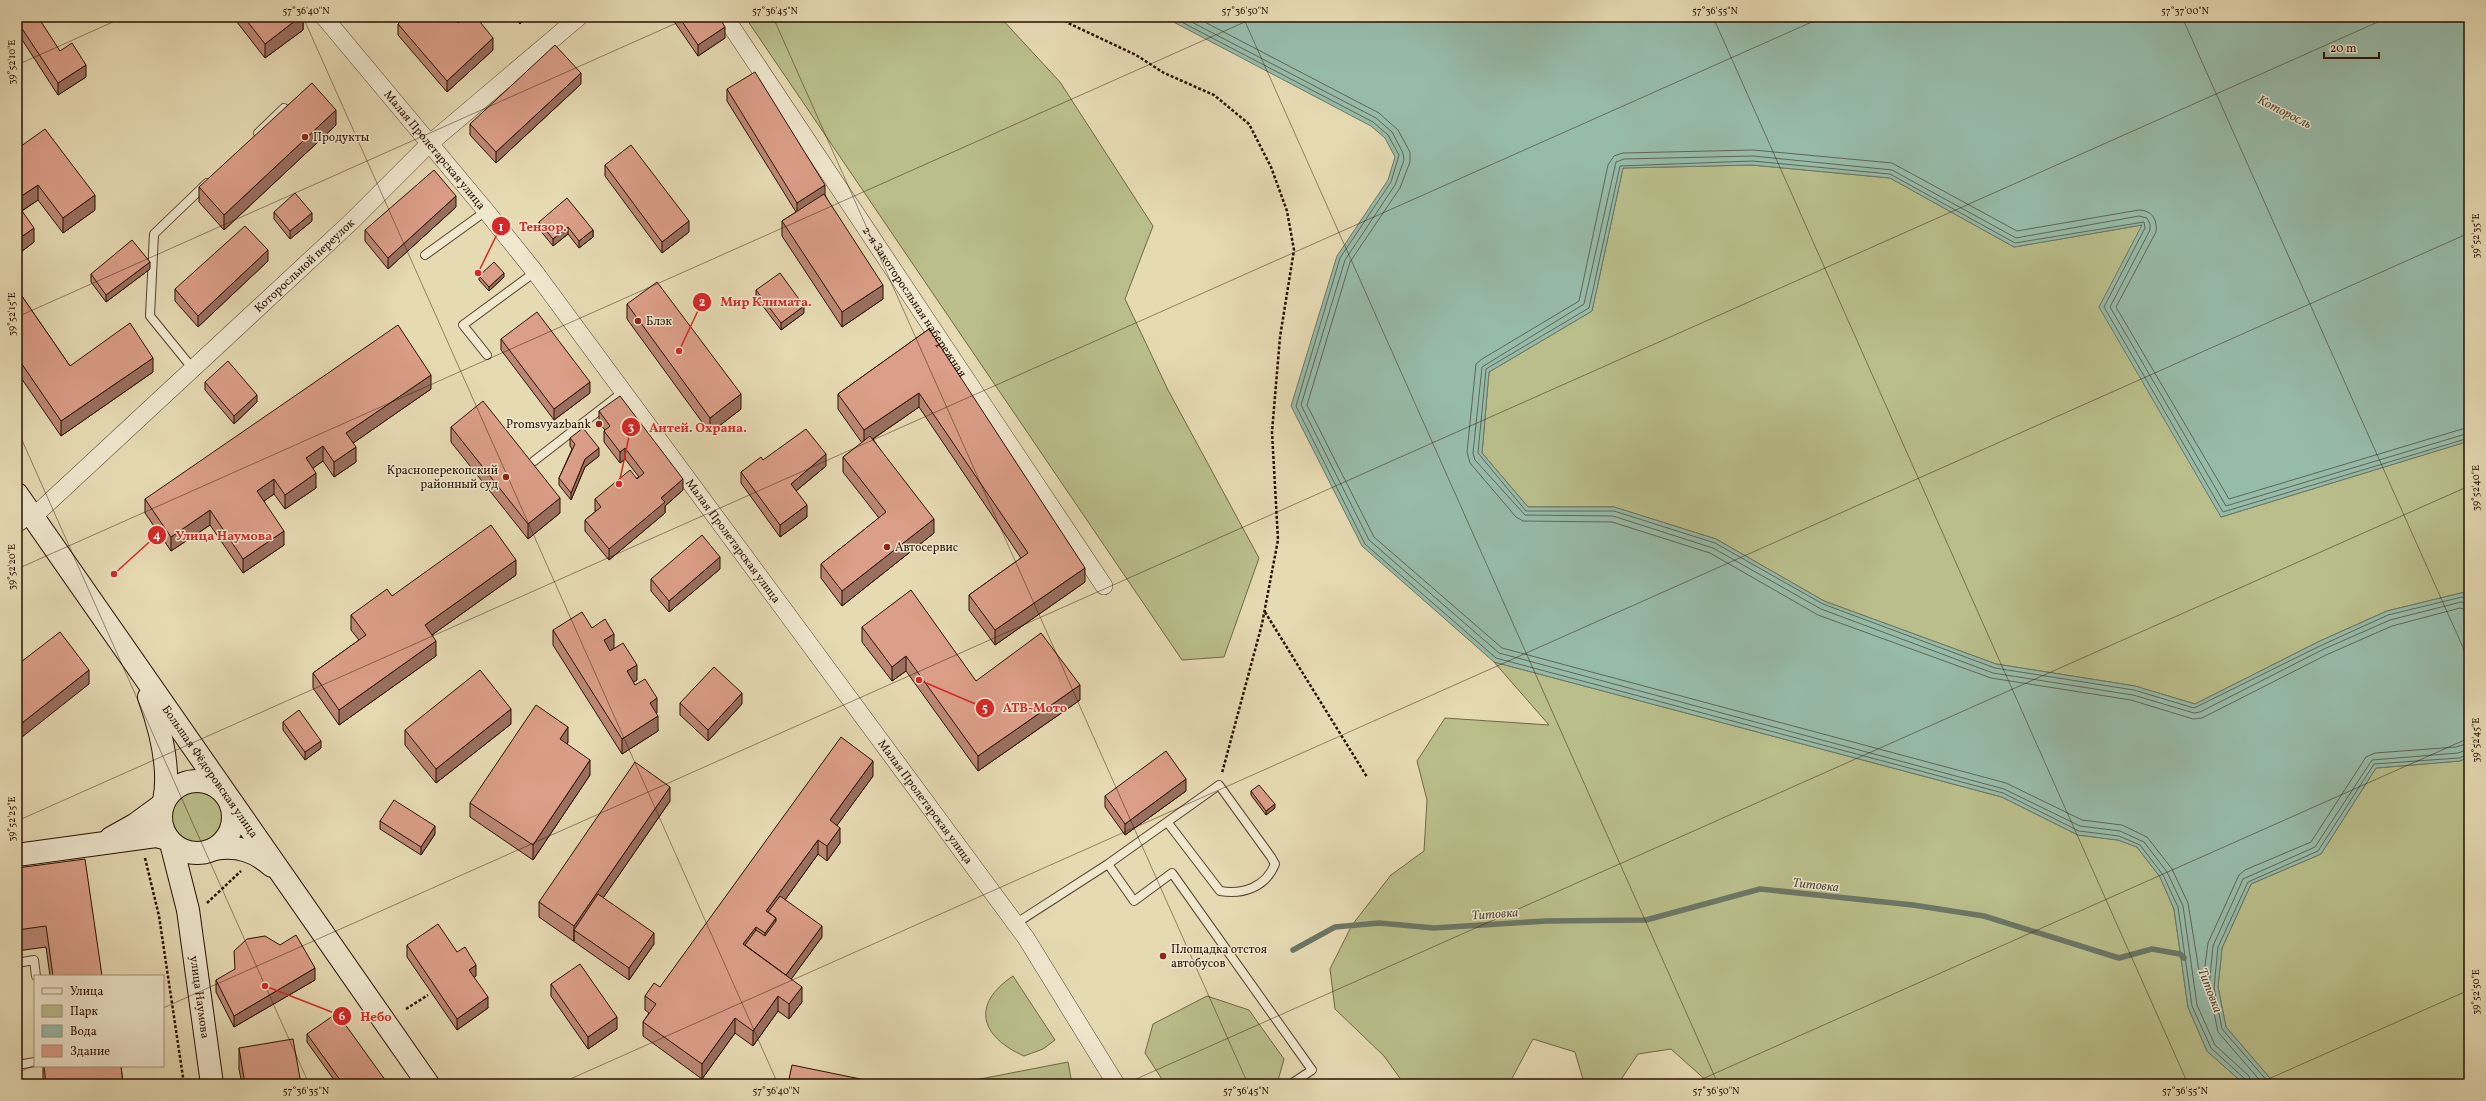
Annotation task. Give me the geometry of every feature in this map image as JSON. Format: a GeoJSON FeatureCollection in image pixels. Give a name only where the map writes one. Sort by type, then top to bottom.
{"type":"FeatureCollection","features":[{"type":"Feature","properties":{"kind":"main road","name":"Большая Фёдоровская улица"},"geometry":{"type":"LineString","coordinates":[[17,494],[25,523],[139,672],[428,1084]]}},
{"type":"Feature","properties":{"kind":"main road","name":"Большая Фёдоровская улица"},"geometry":{"type":"LineString","coordinates":[[139,672],[158,725],[165,780],[163,803]]}},
{"type":"Feature","properties":{"kind":"main road"},"geometry":{"type":"LineString","coordinates":[[17,855],[91,846],[156,836],[169,841],[185,851],[193,853],[212,850],[226,838],[233,823],[232,811],[226,796],[212,785],[194,781],[175,788],[163,803],[136,824],[91,846]]}},
{"type":"Feature","properties":{"kind":"main road"},"geometry":{"type":"LineString","coordinates":[[163,803],[161,821],[169,841]]}},
{"type":"Feature","properties":{"kind":"main road","name":"улица Наумова"},"geometry":{"type":"LineString","coordinates":[[169,841],[196,909]]}},
{"type":"Feature","properties":{"kind":"main road","name":"Большая Фёдоровская улица"},"geometry":{"type":"LineString","coordinates":[[212,850],[233,847],[250,851],[280,872]]}},
{"type":"Feature","properties":{"kind":"main road","name":"улица Наумова"},"geometry":{"type":"LineString","coordinates":[[212,850],[198,865],[190,882],[196,909],[212,1084]]}},
{"type":"Feature","properties":{"kind":"street","name":"Малая Пролетарская улица"},"geometry":{"type":"LineString","coordinates":[[324,17],[429,144],[486,210],[535,272],[1015,924],[1116,1084]]}},
{"type":"Feature","properties":{"kind":"street","name":"Которосльной переулок"},"geometry":{"type":"LineString","coordinates":[[25,523],[351,222],[429,144],[579,17]]}},
{"type":"Feature","properties":{"kind":"street","name":"2-я Закоторосльная набережная"},"geometry":{"type":"LineString","coordinates":[[725,17],[1104,586]]}},
{"type":"Feature","properties":{"kind":"lane"},"geometry":{"type":"LineString","coordinates":[[250,141],[284,108]]}},
{"type":"Feature","properties":{"kind":"lane"},"geometry":{"type":"LineString","coordinates":[[193,369],[150,316],[154,234],[211,179]]}},
{"type":"Feature","properties":{"kind":"lane"},"geometry":{"type":"LineString","coordinates":[[425,255],[486,210]]}},
{"type":"Feature","properties":{"kind":"lane"},"geometry":{"type":"LineString","coordinates":[[487,355],[463,325],[535,272]]}},
{"type":"Feature","properties":{"kind":"lane"},"geometry":{"type":"LineString","coordinates":[[534,461],[623,392]]}},
{"type":"Feature","properties":{"kind":"lane"},"geometry":{"type":"LineString","coordinates":[[1015,924],[1108,864],[1168,823],[1219,785],[1275,864],[1271,873],[1254,886],[1236,894],[1220,891],[1168,823]]}},
{"type":"Feature","properties":{"kind":"lane"},"geometry":{"type":"LineString","coordinates":[[1108,864],[1134,901],[1172,873],[1312,1070],[1291,1084]]}},
{"type":"Feature","properties":{"kind":"lane"},"geometry":{"type":"LineString","coordinates":[[17,963],[34,960],[36,975]]}},
{"type":"Feature","properties":{"kind":"lane"},"geometry":{"type":"LineString","coordinates":[[17,1065],[34,1062]]}},
{"type":"Feature","properties":{"kind":"path"},"geometry":{"type":"LineString","coordinates":[[1061,17],[1068,23],[1136,55],[1164,73],[1214,95],[1249,124],[1271,167],[1287,211],[1294,250],[1280,338],[1272,432],[1278,540],[1264,612],[1219,785]]}},
{"type":"Feature","properties":{"kind":"path"},"geometry":{"type":"LineString","coordinates":[[1264,612],[1368,777]]}},
{"type":"Feature","properties":{"kind":"path"},"geometry":{"type":"LineString","coordinates":[[137,858],[145,857],[159,916],[184,1084]]}},
{"type":"Feature","properties":{"kind":"path"},"geometry":{"type":"LineString","coordinates":[[196,909],[244,868]]}},
{"type":"Feature","properties":{"kind":"path"},"geometry":{"type":"LineString","coordinates":[[406,1009],[428,995]]}},
{"type":"Feature","properties":{"kind":"green space"},"geometry":{"type":"Polygon","coordinates":[[[745,17],[1000,17],[1060,82],[1153,226],[1125,299],[1168,390],[1259,558],[1224,657],[1182,660],[745,17]]]}},
{"type":"Feature","properties":{"kind":"green space"},"geometry":{"type":"Polygon","coordinates":[[[1752,165],[1890,178],[2014,247],[2142,225],[2221,517],[2469,441],[2469,596],[2465,592],[2387,611],[2320,641],[2195,704],[2135,686],[1996,664],[1824,601],[1716,539],[1614,507],[1528,507],[1482,453],[1489,372],[1592,311],[1623,168],[1752,165]]]}},
{"type":"Feature","properties":{"kind":"green space"},"geometry":{"type":"Polygon","coordinates":[[[1494,662],[2002,797],[2078,835],[2118,840],[2137,847],[2160,877],[2174,909],[2188,1007],[2207,1051],[2244,1084],[1710,1084],[1671,1049],[1638,1054],[1618,1084],[1587,1084],[1584,1083],[1575,1052],[1533,1039],[1509,1084],[1404,1084],[1384,1056],[1335,1009],[1330,969],[1352,925],[1391,875],[1424,851],[1427,800],[1417,761],[1445,718],[1549,725],[1494,662]]]}},
{"type":"Feature","properties":{"kind":"green space"},"geometry":{"type":"Polygon","coordinates":[[[2469,757],[2469,1084],[2275,1084],[2226,1027],[2218,987],[2222,948],[2251,884],[2321,854],[2376,768],[2460,761],[2469,757]]]}},
{"type":"Feature","properties":{"kind":"green space"},"geometry":{"type":"Polygon","coordinates":[[[192,792],[202,792],[215,799],[222,812],[222,822],[215,835],[202,842],[192,842],[183,838],[176,831],[172,822],[172,812],[176,803],[183,796],[192,792]]]}},
{"type":"Feature","properties":{"kind":"green space"},"geometry":{"type":"Polygon","coordinates":[[[1013,976],[1055,1040],[1043,1049],[1024,1056],[998,1040],[990,1030],[986,1020],[986,1009],[991,998],[999,987],[1013,976]]]}},
{"type":"Feature","properties":{"kind":"green space"},"geometry":{"type":"Polygon","coordinates":[[[1207,996],[1249,1010],[1284,1059],[1277,1084],[1165,1084],[1145,1053],[1153,1024],[1207,996]]]}},
{"type":"Feature","properties":{"kind":"green space"},"geometry":{"type":"Polygon","coordinates":[[[1068,1062],[1072,1084],[972,1084],[975,1080],[1068,1062]]]}},
{"type":"Feature","properties":{"kind":"water","name":"Которосль"},"geometry":{"type":"Polygon","coordinates":[[[1164,17],[2469,17],[2469,441],[2221,517],[2099,307],[2142,225],[2014,247],[1890,178],[1752,165],[1623,168],[1592,311],[1489,372],[1482,453],[1528,507],[1614,507],[1716,539],[1824,601],[1996,664],[2135,686],[2195,704],[2320,641],[2387,611],[2465,592],[2469,596],[2469,757],[2460,761],[2376,768],[2321,854],[2251,884],[2222,948],[2218,987],[2226,1027],[2275,1084],[2244,1084],[2207,1051],[2188,1007],[2174,909],[2160,877],[2137,847],[2118,840],[2078,835],[2002,797],[1494,662],[1362,546],[1291,406],[1337,256],[1388,180],[1395,157],[1385,138],[1371,126],[1164,17]]]}},
{"type":"Feature","properties":{"kind":"building"},"geometry":{"type":"Polygon","coordinates":[[[23,17],[38,17],[60,51],[72,43],[86,65],[58,83],[17,21],[23,17]]]}},
{"type":"Feature","properties":{"kind":"building"},"geometry":{"type":"Polygon","coordinates":[[[244,17],[300,17],[265,44],[244,17]]]}},
{"type":"Feature","properties":{"kind":"building"},"geometry":{"type":"Polygon","coordinates":[[[406,17],[452,17],[458,23],[465,17],[476,17],[493,38],[447,81],[398,24],[406,17]]]}},
{"type":"Feature","properties":{"kind":"building"},"geometry":{"type":"Polygon","coordinates":[[[679,17],[719,17],[725,27],[698,45],[679,17]]]}},
{"type":"Feature","properties":{"kind":"building"},"geometry":{"type":"Polygon","coordinates":[[[555,45],[581,73],[496,152],[470,124],[555,45]]]}},
{"type":"Feature","properties":{"kind":"building"},"geometry":{"type":"Polygon","coordinates":[[[755,72],[825,185],[797,203],[727,89],[755,72]]]}},
{"type":"Feature","properties":{"kind":"building"},"geometry":{"type":"Polygon","coordinates":[[[312,83],[336,110],[224,215],[199,187],[312,83]]]}},
{"type":"Feature","properties":{"kind":"building"},"geometry":{"type":"Polygon","coordinates":[[[45,129],[95,195],[63,218],[38,185],[17,199],[17,149],[45,129]]]}},
{"type":"Feature","properties":{"kind":"building"},"geometry":{"type":"Polygon","coordinates":[[[631,145],[689,221],[662,242],[605,165],[631,145]]]}},
{"type":"Feature","properties":{"kind":"building"},"geometry":{"type":"Polygon","coordinates":[[[434,170],[456,196],[388,258],[365,230],[434,170]]]}},
{"type":"Feature","properties":{"kind":"building"},"geometry":{"type":"Polygon","coordinates":[[[295,193],[312,213],[290,231],[274,212],[295,193]]]}},
{"type":"Feature","properties":{"kind":"building"},"geometry":{"type":"Polygon","coordinates":[[[824,194],[883,285],[842,312],[782,221],[824,194]]]}},
{"type":"Feature","properties":{"kind":"building"},"geometry":{"type":"Polygon","coordinates":[[[567,198],[593,230],[579,241],[568,227],[553,239],[539,222],[567,198]]]}},
{"type":"Feature","properties":{"kind":"building"},"geometry":{"type":"Polygon","coordinates":[[[17,204],[34,228],[17,240],[17,204]]]}},
{"type":"Feature","properties":{"kind":"building"},"geometry":{"type":"Polygon","coordinates":[[[245,226],[268,250],[198,316],[175,289],[245,226]]]}},
{"type":"Feature","properties":{"kind":"building"},"geometry":{"type":"Polygon","coordinates":[[[132,240],[150,262],[106,295],[91,274],[132,240]]]}},
{"type":"Feature","properties":{"kind":"building"},"geometry":{"type":"Polygon","coordinates":[[[494,262],[504,273],[489,287],[479,276],[494,262]]]}},
{"type":"Feature","properties":{"kind":"building"},"geometry":{"type":"Polygon","coordinates":[[[780,273],[804,306],[781,323],[756,290],[780,273]]]}},
{"type":"Feature","properties":{"kind":"building"},"geometry":{"type":"Polygon","coordinates":[[[657,282],[741,394],[710,418],[627,304],[657,282]]]}},
{"type":"Feature","properties":{"kind":"building"},"geometry":{"type":"Polygon","coordinates":[[[17,289],[70,366],[130,323],[153,358],[61,421],[17,357],[17,289]]]}},
{"type":"Feature","properties":{"kind":"building"},"geometry":{"type":"Polygon","coordinates":[[[537,312],[590,382],[554,409],[501,339],[537,312]]]}},
{"type":"Feature","properties":{"kind":"building"},"geometry":{"type":"Polygon","coordinates":[[[398,325],[431,375],[346,433],[356,447],[334,462],[323,446],[306,458],[316,473],[285,495],[274,479],[257,491],[284,531],[243,559],[210,510],[171,537],[145,499],[398,325]]]}},
{"type":"Feature","properties":{"kind":"building"},"geometry":{"type":"Polygon","coordinates":[[[929,329],[1085,568],[995,630],[969,595],[1028,553],[919,393],[864,430],[838,394],[929,329]]]}},
{"type":"Feature","properties":{"kind":"building"},"geometry":{"type":"Polygon","coordinates":[[[228,361],[257,395],[234,416],[205,382],[228,361]]]}},
{"type":"Feature","properties":{"kind":"building"},"geometry":{"type":"Polygon","coordinates":[[[620,396],[683,479],[661,498],[665,502],[609,549],[585,520],[601,507],[595,499],[630,470],[637,479],[644,473],[625,448],[620,452],[604,431],[610,426],[599,411],[620,396]]]}},
{"type":"Feature","properties":{"kind":"building","name":"Красноперекопский районный суд"},"geometry":{"type":"Polygon","coordinates":[[[483,401],[560,498],[528,524],[451,427],[483,401]]]}},
{"type":"Feature","properties":{"kind":"building"},"geometry":{"type":"Polygon","coordinates":[[[583,428],[599,448],[585,459],[571,493],[559,478],[575,444],[570,438],[583,428]]]}},
{"type":"Feature","properties":{"kind":"building"},"geometry":{"type":"Polygon","coordinates":[[[806,429],[826,454],[791,484],[807,505],[780,525],[741,472],[761,457],[763,460],[806,429]]]}},
{"type":"Feature","properties":{"kind":"building"},"geometry":{"type":"Polygon","coordinates":[[[870,436],[934,519],[842,591],[821,564],[886,512],[843,457],[870,436]]]}},
{"type":"Feature","properties":{"kind":"building"},"geometry":{"type":"Polygon","coordinates":[[[491,525],[516,560],[425,625],[436,641],[339,710],[313,673],[366,635],[351,615],[387,589],[392,596],[491,525]]]}},
{"type":"Feature","properties":{"kind":"building"},"geometry":{"type":"Polygon","coordinates":[[[702,535],[720,557],[669,601],[651,579],[702,535]]]}},
{"type":"Feature","properties":{"kind":"building"},"geometry":{"type":"Polygon","coordinates":[[[911,590],[976,681],[1041,633],[1080,685],[978,756],[906,656],[892,667],[862,627],[911,590]]]}},
{"type":"Feature","properties":{"kind":"building"},"geometry":{"type":"Polygon","coordinates":[[[582,612],[592,628],[605,619],[614,634],[604,640],[610,651],[623,643],[637,665],[627,671],[635,685],[645,679],[657,698],[650,703],[658,716],[622,739],[553,630],[582,612]]]}},
{"type":"Feature","properties":{"kind":"building"},"geometry":{"type":"Polygon","coordinates":[[[60,632],[89,670],[17,727],[17,665],[60,632]]]}},
{"type":"Feature","properties":{"kind":"building"},"geometry":{"type":"Polygon","coordinates":[[[714,667],[742,693],[708,730],[680,703],[714,667]]]}},
{"type":"Feature","properties":{"kind":"building"},"geometry":{"type":"Polygon","coordinates":[[[480,670],[511,709],[436,769],[405,730],[480,670]]]}},
{"type":"Feature","properties":{"kind":"building"},"geometry":{"type":"Polygon","coordinates":[[[536,705],[568,727],[560,739],[590,760],[533,845],[470,803],[536,705]]]}},
{"type":"Feature","properties":{"kind":"building"},"geometry":{"type":"Polygon","coordinates":[[[299,710],[321,741],[305,752],[283,722],[299,710]]]}},
{"type":"Feature","properties":{"kind":"building"},"geometry":{"type":"Polygon","coordinates":[[[841,737],[873,761],[830,820],[840,828],[827,846],[818,840],[766,911],[776,918],[765,933],[756,927],[743,944],[802,987],[789,1004],[778,996],[753,1031],[735,1018],[702,1064],[643,1022],[656,1004],[645,996],[654,983],[660,987],[841,737]]]}},
{"type":"Feature","properties":{"kind":"building"},"geometry":{"type":"Polygon","coordinates":[[[1166,751],[1186,779],[1125,824],[1105,796],[1166,751]]]}},
{"type":"Feature","properties":{"kind":"building"},"geometry":{"type":"Polygon","coordinates":[[[635,762],[670,787],[574,926],[539,902],[635,762]]]}},
{"type":"Feature","properties":{"kind":"building"},"geometry":{"type":"Polygon","coordinates":[[[1259,785],[1275,804],[1266,811],[1251,791],[1259,785]]]}},
{"type":"Feature","properties":{"kind":"building"},"geometry":{"type":"Polygon","coordinates":[[[394,800],[435,826],[421,847],[380,821],[394,800]]]}},
{"type":"Feature","properties":{"kind":"building"},"geometry":{"type":"Polygon","coordinates":[[[85,859],[102,975],[53,975],[46,926],[17,930],[17,868],[85,859]]]}},
{"type":"Feature","properties":{"kind":"building"},"geometry":{"type":"Polygon","coordinates":[[[598,894],[654,933],[629,968],[574,930],[598,894]]]}},
{"type":"Feature","properties":{"kind":"building"},"geometry":{"type":"Polygon","coordinates":[[[780,896],[822,926],[786,975],[745,945],[756,930],[765,936],[776,921],[776,918],[768,912],[780,896]]]}},
{"type":"Feature","properties":{"kind":"building"},"geometry":{"type":"Polygon","coordinates":[[[438,924],[457,952],[465,947],[476,965],[469,970],[488,997],[457,1019],[407,945],[438,924]]]}},
{"type":"Feature","properties":{"kind":"building"},"geometry":{"type":"Polygon","coordinates":[[[296,935],[315,968],[234,1016],[216,980],[235,969],[234,951],[247,939],[265,936],[280,945],[296,935]]]}},
{"type":"Feature","properties":{"kind":"building"},"geometry":{"type":"Polygon","coordinates":[[[580,964],[617,1017],[588,1037],[551,984],[580,964]]]}},
{"type":"Feature","properties":{"kind":"building"},"geometry":{"type":"Polygon","coordinates":[[[337,1013],[388,1084],[343,1084],[307,1034],[337,1013]]]}},
{"type":"Feature","properties":{"kind":"building"},"geometry":{"type":"Polygon","coordinates":[[[293,1039],[301,1084],[245,1084],[239,1048],[293,1039]]]}},
{"type":"Feature","properties":{"kind":"building"},"geometry":{"type":"Polygon","coordinates":[[[792,1065],[875,1082],[874,1084],[788,1084],[792,1065]]]}},
{"type":"Feature","properties":{"kind":"building"},"geometry":{"type":"Polygon","coordinates":[[[44,1067],[121,1067],[123,1084],[46,1084],[44,1067]]]}},
{"type":"Feature","properties":{"kind":"waterway","name":"Титовка"},"geometry":{"type":"LineString","coordinates":[[1293,950],[1335,927],[1379,923],[1434,928],[1546,921],[1646,920],[1760,889],[1913,905],[1984,916],[2119,958],[2152,949],[2180,954],[2184,958]]}},
{"type":"Feature","properties":{"kind":"place","name":"Продукты"},"geometry":{"type":"Point","coordinates":[305,137]}},
{"type":"Feature","properties":{"kind":"place","name":"Тензор."},"geometry":{"type":"Point","coordinates":[478,273]}},
{"type":"Feature","properties":{"kind":"place","name":"Блэк"},"geometry":{"type":"Point","coordinates":[638,321]}},
{"type":"Feature","properties":{"kind":"place","name":"Мир Климата."},"geometry":{"type":"Point","coordinates":[679,351]}},
{"type":"Feature","properties":{"kind":"place","name":"Promsvyazbank"},"geometry":{"type":"Point","coordinates":[599,424]}},
{"type":"Feature","properties":{"kind":"place","name":"Красноперекопский районный суд"},"geometry":{"type":"Point","coordinates":[506,477]}},
{"type":"Feature","properties":{"kind":"place","name":"Антей. Охрана."},"geometry":{"type":"Point","coordinates":[619,484]}},
{"type":"Feature","properties":{"kind":"place","name":"Автосервис"},"geometry":{"type":"Point","coordinates":[887,547]}},
{"type":"Feature","properties":{"kind":"place","name":"Улица Наумова"},"geometry":{"type":"Point","coordinates":[114,574]}},
{"type":"Feature","properties":{"kind":"place","name":"АТВ-Мото"},"geometry":{"type":"Point","coordinates":[919,680]}},
{"type":"Feature","properties":{"kind":"place","name":"Площадка отстоя автобусов"},"geometry":{"type":"Point","coordinates":[1163,956]}},
{"type":"Feature","properties":{"kind":"place","name":"Небо"},"geometry":{"type":"Point","coordinates":[265,986]}}]}
